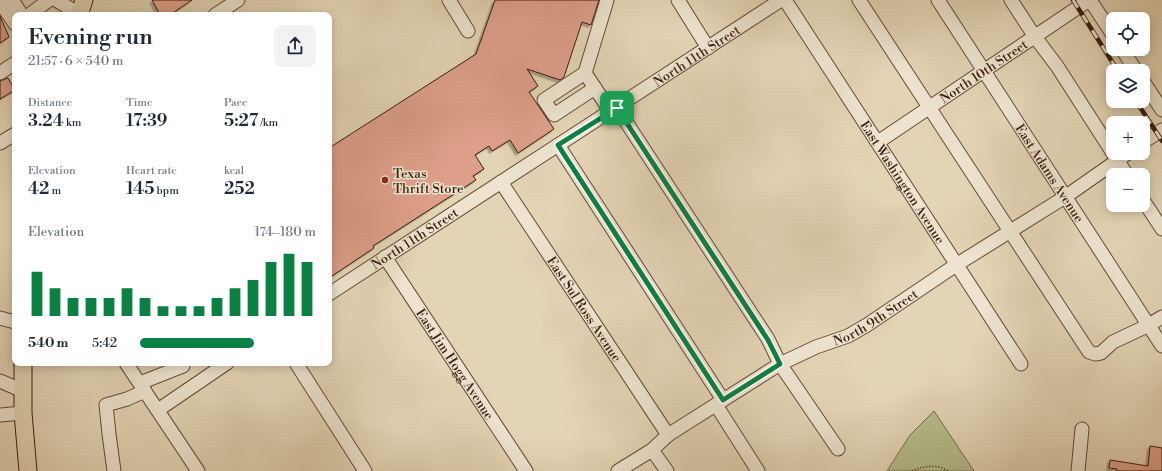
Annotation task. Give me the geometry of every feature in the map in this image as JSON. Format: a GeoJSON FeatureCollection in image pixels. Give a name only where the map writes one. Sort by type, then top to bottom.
{"type":"FeatureCollection","features":[{"type":"Feature","properties":{"kind":"main road"},"geometry":{"type":"LineString","coordinates":[[23,366],[23,413],[28,471]]}},
{"type":"Feature","properties":{"kind":"street"},"geometry":{"type":"LineString","coordinates":[[12,0],[20,12]]}},
{"type":"Feature","properties":{"kind":"street"},"geometry":{"type":"LineString","coordinates":[[33,12],[49,0]]}},
{"type":"Feature","properties":{"kind":"street"},"geometry":{"type":"LineString","coordinates":[[56,0],[81,10]]}},
{"type":"Feature","properties":{"kind":"street"},"geometry":{"type":"LineString","coordinates":[[220,12],[238,0]]}},
{"type":"Feature","properties":{"kind":"street"},"geometry":{"type":"LineString","coordinates":[[448,0],[468,32]]}},
{"type":"Feature","properties":{"kind":"street"},"geometry":{"type":"LineString","coordinates":[[596,88],[554,115],[544,100],[585,73],[607,0]]}},
{"type":"Feature","properties":{"kind":"street"},"geometry":{"type":"LineString","coordinates":[[678,0],[708,48]]}},
{"type":"Feature","properties":{"kind":"street","name":"North 11th Street"},"geometry":{"type":"LineString","coordinates":[[332,292],[781,0]]}},
{"type":"Feature","properties":{"kind":"street","name":"East Washington Avenue"},"geometry":{"type":"LineString","coordinates":[[786,0],[1021,364]]}},
{"type":"Feature","properties":{"kind":"street"},"geometry":{"type":"LineString","coordinates":[[859,0],[1089,352],[1095,354],[1101,353],[1113,342],[1162,317]]}},
{"type":"Feature","properties":{"kind":"street","name":"East Adams Avenue"},"geometry":{"type":"LineString","coordinates":[[938,0],[1162,346]]}},
{"type":"Feature","properties":{"kind":"street"},"geometry":{"type":"LineString","coordinates":[[1011,0],[1035,37],[1057,66],[1122,168]]}},
{"type":"Feature","properties":{"kind":"street"},"geometry":{"type":"LineString","coordinates":[[1090,0],[1106,24]]}},
{"type":"Feature","properties":{"kind":"street","name":"North 10th Street"},"geometry":{"type":"LineString","coordinates":[[878,142],[1090,0]]}},
{"type":"Feature","properties":{"kind":"street"},"geometry":{"type":"LineString","coordinates":[[0,2],[12,20]]}},
{"type":"Feature","properties":{"kind":"street"},"geometry":{"type":"LineString","coordinates":[[0,73],[12,65]]}},
{"type":"Feature","properties":{"kind":"street"},"geometry":{"type":"LineString","coordinates":[[585,73],[614,110],[768,340],[780,364],[838,449]]}},
{"type":"Feature","properties":{"kind":"street"},"geometry":{"type":"LineString","coordinates":[[1150,92],[1162,110]]}},
{"type":"Feature","properties":{"kind":"street"},"geometry":{"type":"LineString","coordinates":[[1150,138],[1162,130]]}},
{"type":"Feature","properties":{"kind":"street"},"geometry":{"type":"LineString","coordinates":[[0,143],[12,136]]}},
{"type":"Feature","properties":{"kind":"street"},"geometry":{"type":"LineString","coordinates":[[558,145],[720,402],[758,471]]}},
{"type":"Feature","properties":{"kind":"street","name":"North 9th Street"},"geometry":{"type":"LineString","coordinates":[[618,471],[652,450],[668,435],[780,364],[816,347],[848,336],[867,325],[956,265],[1065,197],[1117,161]]}},
{"type":"Feature","properties":{"kind":"street","name":"East Sul Ross Avenue"},"geometry":{"type":"LineString","coordinates":[[501,182],[668,435]]}},
{"type":"Feature","properties":{"kind":"street"},"geometry":{"type":"LineString","coordinates":[[1150,211],[1162,229]]}},
{"type":"Feature","properties":{"kind":"street","name":"East Jim Hogg Avenue"},"geometry":{"type":"LineString","coordinates":[[385,257],[526,471]]}},
{"type":"Feature","properties":{"kind":"street"},"geometry":{"type":"LineString","coordinates":[[0,318],[12,321]]}},
{"type":"Feature","properties":{"kind":"street"},"geometry":{"type":"LineString","coordinates":[[128,366],[198,471]]}},
{"type":"Feature","properties":{"kind":"street"},"geometry":{"type":"LineString","coordinates":[[114,471],[106,405],[127,399],[142,387],[179,366]]}},
{"type":"Feature","properties":{"kind":"street"},"geometry":{"type":"LineString","coordinates":[[158,410],[223,366]]}},
{"type":"Feature","properties":{"kind":"street"},"geometry":{"type":"LineString","coordinates":[[298,366],[365,471]]}},
{"type":"Feature","properties":{"kind":"street"},"geometry":{"type":"LineString","coordinates":[[0,380],[23,390]]}},
{"type":"Feature","properties":{"kind":"street"},"geometry":{"type":"LineString","coordinates":[[0,415],[23,413]]}},
{"type":"Feature","properties":{"kind":"street"},"geometry":{"type":"LineString","coordinates":[[1078,471],[1082,429]]}},
{"type":"Feature","properties":{"kind":"street"},"geometry":{"type":"LineString","coordinates":[[652,450],[667,471]]}},
{"type":"Feature","properties":{"kind":"path"},"geometry":{"type":"LineString","coordinates":[[912,471],[916,469],[938,466],[943,467],[948,471]]}},
{"type":"Feature","properties":{"kind":"green space"},"geometry":{"type":"Polygon","coordinates":[[[934,411],[974,471],[887,471],[910,435],[934,411]]]}},
{"type":"Feature","properties":{"kind":"building"},"geometry":{"type":"Polygon","coordinates":[[[152,0],[192,0],[174,12],[158,12],[152,0]]]}},
{"type":"Feature","properties":{"kind":"building"},"geometry":{"type":"Polygon","coordinates":[[[495,0],[599,0],[591,25],[582,22],[564,77],[560,80],[527,69],[538,86],[529,92],[554,129],[518,153],[510,140],[492,151],[489,146],[475,155],[484,169],[473,176],[476,180],[373,246],[374,248],[332,276],[332,146],[476,54],[495,0]]]}},
{"type":"Feature","properties":{"kind":"building"},"geometry":{"type":"Polygon","coordinates":[[[0,16],[9,37],[0,43],[0,16]]]}},
{"type":"Feature","properties":{"kind":"building"},"geometry":{"type":"Polygon","coordinates":[[[8,78],[12,85],[12,92],[0,99],[0,81],[8,78]]]}},
{"type":"Feature","properties":{"kind":"building"},"geometry":{"type":"Polygon","coordinates":[[[1150,446],[1162,448],[1162,471],[1117,471],[1117,469],[1109,468],[1110,460],[1148,466],[1150,446]]]}},
{"type":"Feature","properties":{"kind":"railway"},"geometry":{"type":"LineString","coordinates":[[1073,0],[1114,64]]}},
{"type":"Feature","properties":{"kind":"railway"},"geometry":{"type":"LineString","coordinates":[[1141,108],[1162,141]]}},
{"type":"Feature","properties":{"kind":"place","name":"Texas Thrift Store"},"geometry":{"type":"Point","coordinates":[385,180]}},
{"type":"Feature","properties":{"kind":"route"},"geometry":{"type":"LineString","coordinates":[[617,108],[768,340],[780,364],[723,400],[558,145],[617,108]]}}]}
